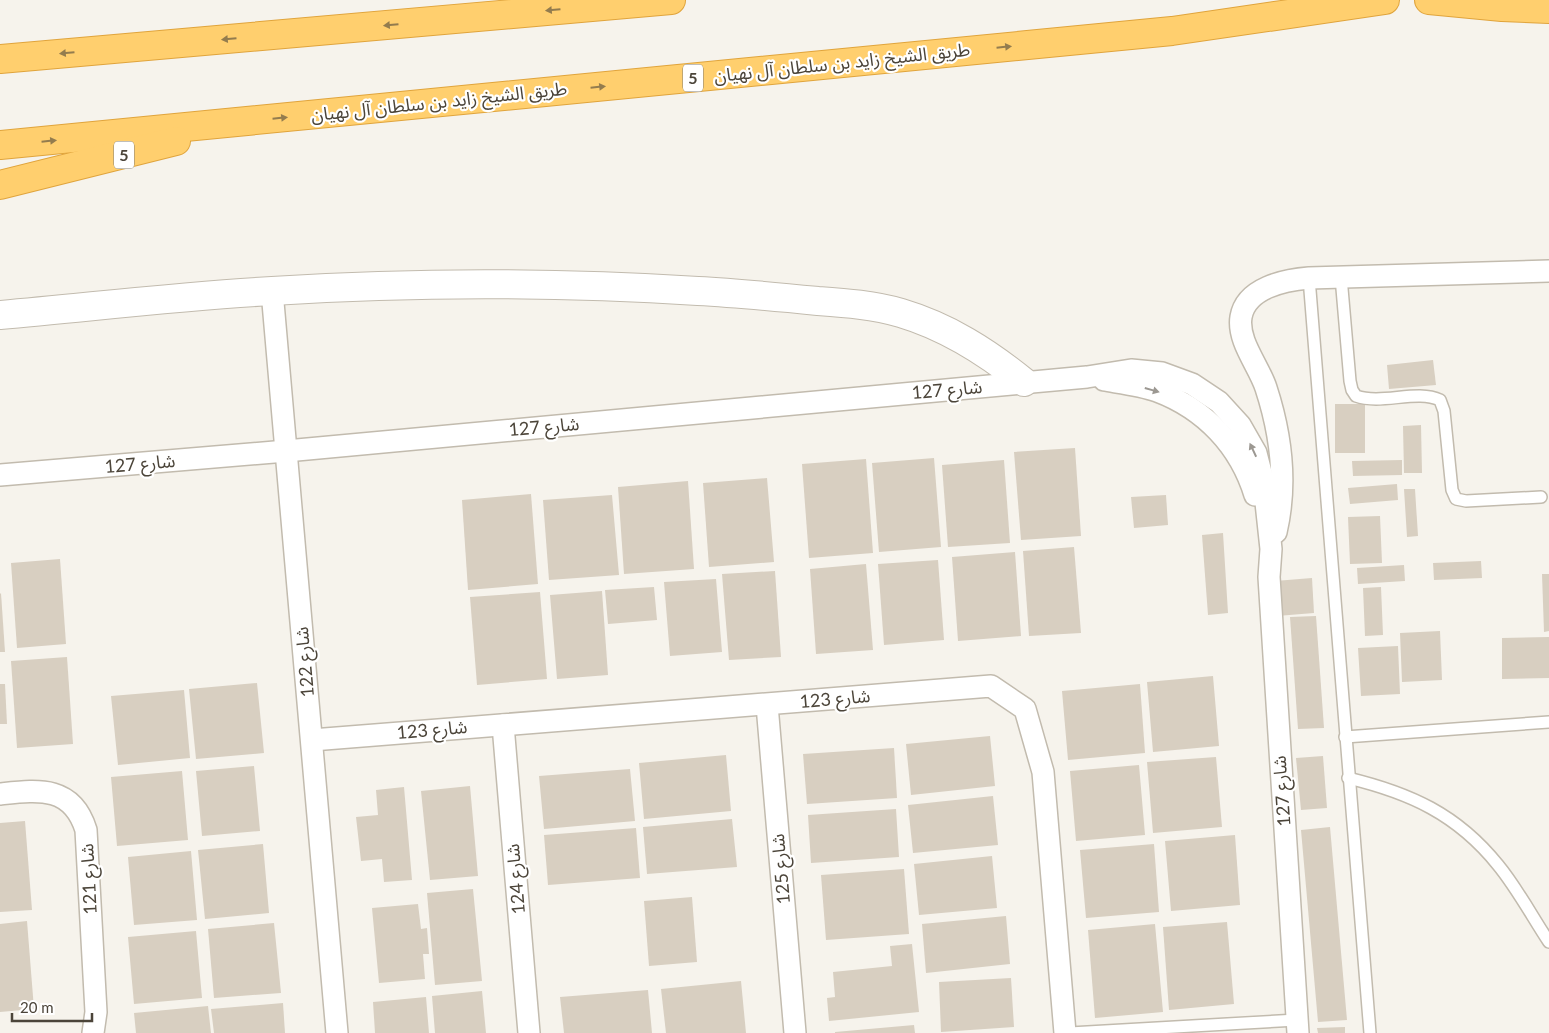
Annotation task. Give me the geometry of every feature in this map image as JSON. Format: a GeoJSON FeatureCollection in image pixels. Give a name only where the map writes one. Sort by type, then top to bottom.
{"type":"FeatureCollection","features":[{"type":"Feature","properties":{"kind":"highway"},"geometry":{"type":"LineString","coordinates":[[0,59],[671,0]]}},
{"type":"Feature","properties":{"kind":"highway","name":"طريق الشيخ زايد بن سلطان آل نهيان"},"geometry":{"type":"LineString","coordinates":[[0,145],[1172,31],[1385,0]]}},
{"type":"Feature","properties":{"kind":"highway"},"geometry":{"type":"LineString","coordinates":[[1430,0],[1502,7],[1549,9]]}},
{"type":"Feature","properties":{"kind":"highway","name":"5"},"geometry":{"type":"LineString","coordinates":[[0,185],[132,153],[248,121]]}},
{"type":"Feature","properties":{"kind":"street"},"geometry":{"type":"LineString","coordinates":[[1271,549],[1281,504],[1278,433],[1266,386],[1241,334],[1241,316],[1250,299],[1258,292],[1283,282],[1309,278],[1549,271]]}},
{"type":"Feature","properties":{"kind":"street"},"geometry":{"type":"LineString","coordinates":[[0,316],[182,297],[409,284],[639,287],[754,294],[870,306],[907,315],[956,334],[995,359],[1024,382]]}},
{"type":"Feature","properties":{"kind":"street","name":"شارع 122"},"geometry":{"type":"LineString","coordinates":[[272,291],[337,1033]]}},
{"type":"Feature","properties":{"kind":"street","name":"شارع 127"},"geometry":{"type":"LineString","coordinates":[[0,475],[286,451],[1087,376],[1156,391],[1181,401],[1204,417],[1224,436],[1240,458],[1251,484],[1271,549],[1269,577],[1297,1026]]}},
{"type":"Feature","properties":{"kind":"street","name":"شارع 123"},"geometry":{"type":"LineString","coordinates":[[312,740],[990,686],[1025,709],[1043,772],[1065,1033]]}},
{"type":"Feature","properties":{"kind":"street","name":"شارع 125"},"geometry":{"type":"LineString","coordinates":[[766,705],[796,1033]]}},
{"type":"Feature","properties":{"kind":"street","name":"شارع 124"},"geometry":{"type":"LineString","coordinates":[[503,725],[530,1033]]}},
{"type":"Feature","properties":{"kind":"street","name":"شارع 121"},"geometry":{"type":"LineString","coordinates":[[0,794],[30,791],[51,792],[70,802],[83,820],[86,830],[96,1012],[93,1033]]}},
{"type":"Feature","properties":{"kind":"lane"},"geometry":{"type":"LineString","coordinates":[[1341,277],[1350,380],[1352,390],[1356,396],[1372,399],[1429,396],[1440,400],[1444,411],[1452,490],[1456,499],[1466,501],[1540,498]]}},
{"type":"Feature","properties":{"kind":"lane"},"geometry":{"type":"LineString","coordinates":[[1309,278],[1370,1033]]}},
{"type":"Feature","properties":{"kind":"lane"},"geometry":{"type":"LineString","coordinates":[[1345,737],[1549,722]]}},
{"type":"Feature","properties":{"kind":"lane"},"geometry":{"type":"LineString","coordinates":[[1348,778],[1383,786],[1416,800],[1447,817],[1475,840],[1499,866],[1549,942]]}},
{"type":"Feature","properties":{"kind":"lane"},"geometry":{"type":"LineString","coordinates":[[1070,1033],[1297,1026]]}},
{"type":"Feature","properties":{"kind":"building"},"geometry":{"type":"Polygon","coordinates":[[[1433,360],[1436,385],[1389,389],[1387,365],[1433,360]]]}},
{"type":"Feature","properties":{"kind":"building"},"geometry":{"type":"Polygon","coordinates":[[[1335,404],[1365,404],[1365,453],[1335,453],[1335,404]]]}},
{"type":"Feature","properties":{"kind":"building"},"geometry":{"type":"Polygon","coordinates":[[[1421,425],[1422,473],[1404,473],[1403,426],[1421,425]]]}},
{"type":"Feature","properties":{"kind":"building"},"geometry":{"type":"Polygon","coordinates":[[[1075,448],[1081,536],[1021,540],[1014,452],[1075,448]]]}},
{"type":"Feature","properties":{"kind":"building"},"geometry":{"type":"Polygon","coordinates":[[[934,458],[941,547],[879,552],[872,463],[934,458]]]}},
{"type":"Feature","properties":{"kind":"building"},"geometry":{"type":"Polygon","coordinates":[[[866,459],[873,553],[809,558],[802,464],[866,459]]]}},
{"type":"Feature","properties":{"kind":"building"},"geometry":{"type":"Polygon","coordinates":[[[1004,460],[1010,543],[948,547],[942,465],[1004,460]]]}},
{"type":"Feature","properties":{"kind":"building"},"geometry":{"type":"Polygon","coordinates":[[[1402,460],[1402,475],[1353,476],[1352,461],[1402,460]]]}},
{"type":"Feature","properties":{"kind":"building"},"geometry":{"type":"Polygon","coordinates":[[[767,478],[774,562],[709,567],[703,483],[767,478]]]}},
{"type":"Feature","properties":{"kind":"building"},"geometry":{"type":"Polygon","coordinates":[[[688,481],[694,569],[624,574],[618,487],[688,481]]]}},
{"type":"Feature","properties":{"kind":"building"},"geometry":{"type":"Polygon","coordinates":[[[1397,484],[1398,500],[1350,504],[1348,488],[1397,484]]]}},
{"type":"Feature","properties":{"kind":"building"},"geometry":{"type":"Polygon","coordinates":[[[1404,489],[1415,489],[1418,536],[1407,537],[1404,489]]]}},
{"type":"Feature","properties":{"kind":"building"},"geometry":{"type":"Polygon","coordinates":[[[531,494],[538,584],[468,590],[462,500],[531,494]]]}},
{"type":"Feature","properties":{"kind":"building"},"geometry":{"type":"Polygon","coordinates":[[[612,495],[619,575],[549,580],[543,500],[612,495]]]}},
{"type":"Feature","properties":{"kind":"building"},"geometry":{"type":"Polygon","coordinates":[[[1166,495],[1168,525],[1134,528],[1131,497],[1166,495]]]}},
{"type":"Feature","properties":{"kind":"building"},"geometry":{"type":"Polygon","coordinates":[[[1380,516],[1382,563],[1350,564],[1348,517],[1380,516]]]}},
{"type":"Feature","properties":{"kind":"building"},"geometry":{"type":"Polygon","coordinates":[[[1223,533],[1228,613],[1208,615],[1202,535],[1223,533]]]}},
{"type":"Feature","properties":{"kind":"building"},"geometry":{"type":"Polygon","coordinates":[[[1074,547],[1081,633],[1029,636],[1023,551],[1074,547]]]}},
{"type":"Feature","properties":{"kind":"building"},"geometry":{"type":"Polygon","coordinates":[[[1015,552],[1021,636],[958,641],[952,557],[1015,552]]]}},
{"type":"Feature","properties":{"kind":"building"},"geometry":{"type":"Polygon","coordinates":[[[60,559],[66,644],[17,648],[11,563],[60,559]]]}},
{"type":"Feature","properties":{"kind":"building"},"geometry":{"type":"Polygon","coordinates":[[[938,560],[944,640],[884,645],[878,564],[938,560]]]}},
{"type":"Feature","properties":{"kind":"building"},"geometry":{"type":"Polygon","coordinates":[[[1481,561],[1482,578],[1434,580],[1433,563],[1481,561]]]}},
{"type":"Feature","properties":{"kind":"building"},"geometry":{"type":"Polygon","coordinates":[[[866,564],[873,650],[816,654],[810,569],[866,564]]]}},
{"type":"Feature","properties":{"kind":"building"},"geometry":{"type":"Polygon","coordinates":[[[1404,565],[1405,581],[1358,584],[1357,568],[1404,565]]]}},
{"type":"Feature","properties":{"kind":"building"},"geometry":{"type":"Polygon","coordinates":[[[775,571],[781,657],[729,660],[722,574],[775,571]]]}},
{"type":"Feature","properties":{"kind":"building"},"geometry":{"type":"Polygon","coordinates":[[[1542,574],[1549,574],[1549,631],[1544,632],[1542,574]]]}},
{"type":"Feature","properties":{"kind":"building"},"geometry":{"type":"Polygon","coordinates":[[[1312,578],[1314,613],[1277,616],[1275,581],[1312,578]]]}},
{"type":"Feature","properties":{"kind":"building"},"geometry":{"type":"Polygon","coordinates":[[[716,579],[722,652],[670,656],[664,582],[716,579]]]}},
{"type":"Feature","properties":{"kind":"building"},"geometry":{"type":"Polygon","coordinates":[[[654,587],[657,620],[608,624],[605,590],[654,587]]]}},
{"type":"Feature","properties":{"kind":"building"},"geometry":{"type":"Polygon","coordinates":[[[1381,587],[1383,635],[1365,636],[1363,588],[1381,587]]]}},
{"type":"Feature","properties":{"kind":"building"},"geometry":{"type":"Polygon","coordinates":[[[602,591],[608,675],[557,679],[550,595],[602,591]]]}},
{"type":"Feature","properties":{"kind":"building"},"geometry":{"type":"Polygon","coordinates":[[[540,592],[547,679],[477,685],[470,597],[540,592]]]}},
{"type":"Feature","properties":{"kind":"building"},"geometry":{"type":"Polygon","coordinates":[[[1,593],[5,652],[0,652],[1,593]]]}},
{"type":"Feature","properties":{"kind":"building"},"geometry":{"type":"Polygon","coordinates":[[[1316,616],[1324,728],[1298,729],[1290,617],[1316,616]]]}},
{"type":"Feature","properties":{"kind":"building"},"geometry":{"type":"Polygon","coordinates":[[[1440,631],[1442,680],[1402,682],[1400,633],[1440,631]]]}},
{"type":"Feature","properties":{"kind":"building"},"geometry":{"type":"Polygon","coordinates":[[[1549,637],[1549,678],[1502,679],[1502,638],[1549,637]]]}},
{"type":"Feature","properties":{"kind":"building"},"geometry":{"type":"Polygon","coordinates":[[[1398,646],[1400,694],[1361,696],[1358,648],[1398,646]]]}},
{"type":"Feature","properties":{"kind":"building"},"geometry":{"type":"Polygon","coordinates":[[[67,657],[73,744],[17,748],[11,661],[67,657]]]}},
{"type":"Feature","properties":{"kind":"building"},"geometry":{"type":"Polygon","coordinates":[[[1213,676],[1219,746],[1153,752],[1147,682],[1213,676]]]}},
{"type":"Feature","properties":{"kind":"building"},"geometry":{"type":"Polygon","coordinates":[[[257,683],[264,753],[196,759],[189,689],[257,683]]]}},
{"type":"Feature","properties":{"kind":"building"},"geometry":{"type":"Polygon","coordinates":[[[0,684],[5,684],[7,724],[0,724],[0,684]]]}},
{"type":"Feature","properties":{"kind":"building"},"geometry":{"type":"Polygon","coordinates":[[[1140,684],[1145,753],[1068,760],[1062,691],[1140,684]]]}},
{"type":"Feature","properties":{"kind":"building"},"geometry":{"type":"Polygon","coordinates":[[[184,690],[190,758],[118,765],[111,696],[184,690]]]}},
{"type":"Feature","properties":{"kind":"building"},"geometry":{"type":"Polygon","coordinates":[[[990,736],[995,786],[911,795],[906,744],[990,736]]]}},
{"type":"Feature","properties":{"kind":"building"},"geometry":{"type":"Polygon","coordinates":[[[894,748],[897,798],[807,804],[803,754],[894,748]]]}},
{"type":"Feature","properties":{"kind":"building"},"geometry":{"type":"Polygon","coordinates":[[[726,755],[731,811],[644,819],[639,763],[726,755]]]}},
{"type":"Feature","properties":{"kind":"building"},"geometry":{"type":"Polygon","coordinates":[[[1323,756],[1327,808],[1301,810],[1296,758],[1323,756]]]}},
{"type":"Feature","properties":{"kind":"building"},"geometry":{"type":"Polygon","coordinates":[[[1216,757],[1222,827],[1153,833],[1147,762],[1216,757]]]}},
{"type":"Feature","properties":{"kind":"building"},"geometry":{"type":"Polygon","coordinates":[[[1139,765],[1145,835],[1076,841],[1070,771],[1139,765]]]}},
{"type":"Feature","properties":{"kind":"building"},"geometry":{"type":"Polygon","coordinates":[[[254,766],[260,831],[202,836],[196,771],[254,766]]]}},
{"type":"Feature","properties":{"kind":"building"},"geometry":{"type":"Polygon","coordinates":[[[630,769],[635,821],[544,829],[539,776],[630,769]]]}},
{"type":"Feature","properties":{"kind":"building"},"geometry":{"type":"Polygon","coordinates":[[[182,771],[188,840],[117,846],[111,777],[182,771]]]}},
{"type":"Feature","properties":{"kind":"building"},"geometry":{"type":"Polygon","coordinates":[[[470,786],[478,876],[430,880],[421,791],[470,786]]]}},
{"type":"Feature","properties":{"kind":"building"},"geometry":{"type":"Polygon","coordinates":[[[404,787],[412,880],[384,882],[382,859],[361,861],[356,817],[378,815],[376,790],[404,787]]]}},
{"type":"Feature","properties":{"kind":"building"},"geometry":{"type":"Polygon","coordinates":[[[993,796],[998,845],[913,853],[908,805],[993,796]]]}},
{"type":"Feature","properties":{"kind":"building"},"geometry":{"type":"Polygon","coordinates":[[[896,809],[899,857],[811,863],[808,815],[896,809]]]}},
{"type":"Feature","properties":{"kind":"building"},"geometry":{"type":"Polygon","coordinates":[[[732,819],[737,867],[647,874],[643,827],[732,819]]]}},
{"type":"Feature","properties":{"kind":"building"},"geometry":{"type":"Polygon","coordinates":[[[25,821],[32,910],[0,912],[0,823],[25,821]]]}},
{"type":"Feature","properties":{"kind":"building"},"geometry":{"type":"Polygon","coordinates":[[[1330,827],[1347,1020],[1318,1022],[1301,830],[1330,827]]]}},
{"type":"Feature","properties":{"kind":"building"},"geometry":{"type":"Polygon","coordinates":[[[636,828],[640,878],[548,885],[544,835],[636,828]]]}},
{"type":"Feature","properties":{"kind":"building"},"geometry":{"type":"Polygon","coordinates":[[[1235,835],[1240,905],[1171,911],[1165,841],[1235,835]]]}},
{"type":"Feature","properties":{"kind":"building"},"geometry":{"type":"Polygon","coordinates":[[[263,844],[269,913],[205,919],[198,850],[263,844]]]}},
{"type":"Feature","properties":{"kind":"building"},"geometry":{"type":"Polygon","coordinates":[[[1154,844],[1159,912],[1086,918],[1080,850],[1154,844]]]}},
{"type":"Feature","properties":{"kind":"building"},"geometry":{"type":"Polygon","coordinates":[[[191,851],[197,920],[134,925],[128,857],[191,851]]]}},
{"type":"Feature","properties":{"kind":"building"},"geometry":{"type":"Polygon","coordinates":[[[992,856],[997,908],[919,915],[914,864],[992,856]]]}},
{"type":"Feature","properties":{"kind":"building"},"geometry":{"type":"Polygon","coordinates":[[[904,869],[909,934],[826,940],[821,875],[904,869]]]}},
{"type":"Feature","properties":{"kind":"building"},"geometry":{"type":"Polygon","coordinates":[[[473,889],[482,981],[435,985],[427,893],[473,889]]]}},
{"type":"Feature","properties":{"kind":"building"},"geometry":{"type":"Polygon","coordinates":[[[692,897],[697,962],[649,966],[644,901],[692,897]]]}},
{"type":"Feature","properties":{"kind":"building"},"geometry":{"type":"Polygon","coordinates":[[[418,904],[421,929],[427,928],[429,954],[423,954],[425,979],[379,983],[372,908],[418,904]]]}},
{"type":"Feature","properties":{"kind":"building"},"geometry":{"type":"Polygon","coordinates":[[[1006,916],[1010,964],[926,973],[922,924],[1006,916]]]}},
{"type":"Feature","properties":{"kind":"building"},"geometry":{"type":"Polygon","coordinates":[[[27,921],[34,1009],[0,1012],[0,924],[27,921]]]}},
{"type":"Feature","properties":{"kind":"building"},"geometry":{"type":"Polygon","coordinates":[[[1227,922],[1234,1004],[1169,1010],[1163,927],[1227,922]]]}},
{"type":"Feature","properties":{"kind":"building"},"geometry":{"type":"Polygon","coordinates":[[[274,923],[281,993],[214,998],[208,929],[274,923]]]}},
{"type":"Feature","properties":{"kind":"building"},"geometry":{"type":"Polygon","coordinates":[[[1155,924],[1163,1012],[1095,1018],[1088,930],[1155,924]]]}},
{"type":"Feature","properties":{"kind":"building"},"geometry":{"type":"Polygon","coordinates":[[[196,931],[202,998],[134,1004],[128,937],[196,931]]]}},
{"type":"Feature","properties":{"kind":"building"},"geometry":{"type":"Polygon","coordinates":[[[912,944],[919,1012],[829,1021],[827,998],[835,997],[833,972],[892,966],[890,946],[912,944]]]}},
{"type":"Feature","properties":{"kind":"building"},"geometry":{"type":"Polygon","coordinates":[[[1011,978],[1014,1027],[941,1032],[939,982],[1011,978]]]}},
{"type":"Feature","properties":{"kind":"building"},"geometry":{"type":"Polygon","coordinates":[[[741,981],[746,1033],[666,1033],[661,989],[741,981]]]}},
{"type":"Feature","properties":{"kind":"building"},"geometry":{"type":"Polygon","coordinates":[[[648,990],[652,1033],[564,1033],[560,997],[648,990]]]}},
{"type":"Feature","properties":{"kind":"building"},"geometry":{"type":"Polygon","coordinates":[[[482,991],[486,1033],[435,1033],[432,996],[482,991]]]}},
{"type":"Feature","properties":{"kind":"building"},"geometry":{"type":"Polygon","coordinates":[[[426,997],[429,1033],[375,1033],[373,1002],[426,997]]]}},
{"type":"Feature","properties":{"kind":"building"},"geometry":{"type":"Polygon","coordinates":[[[283,1003],[285,1033],[214,1033],[211,1009],[283,1003]]]}},
{"type":"Feature","properties":{"kind":"building"},"geometry":{"type":"Polygon","coordinates":[[[208,1006],[211,1033],[136,1033],[134,1013],[208,1006]]]}},
{"type":"Feature","properties":{"kind":"building"},"geometry":{"type":"Polygon","coordinates":[[[914,1025],[915,1033],[835,1033],[835,1032],[914,1025]]]}},
{"type":"Feature","properties":{"kind":"building"},"geometry":{"type":"Polygon","coordinates":[[[1345,1027],[1345,1033],[1318,1033],[1317,1028],[1345,1027]]]}}]}
